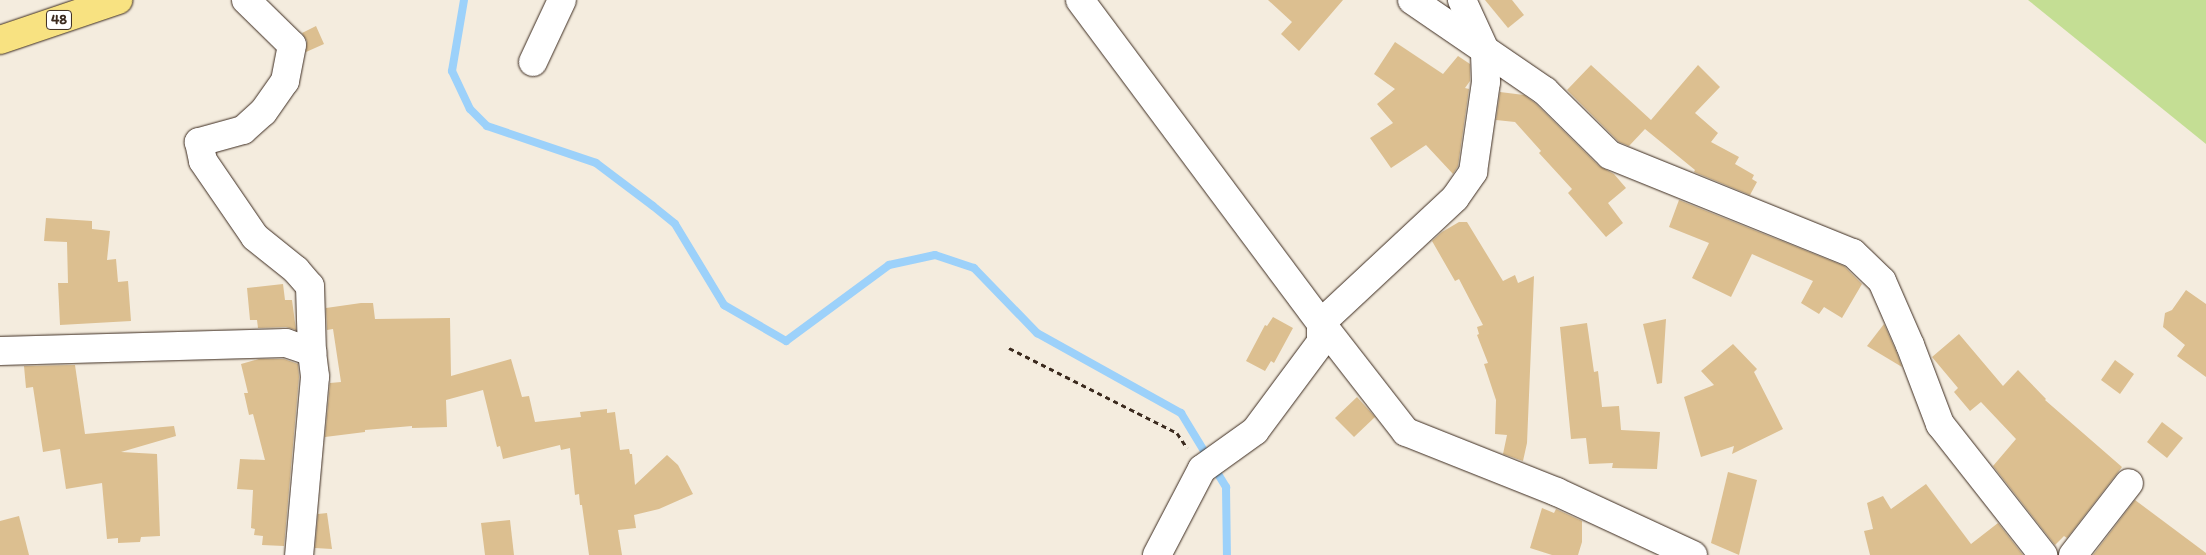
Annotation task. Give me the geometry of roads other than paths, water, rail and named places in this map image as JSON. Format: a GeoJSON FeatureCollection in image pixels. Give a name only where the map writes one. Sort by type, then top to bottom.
{"type":"FeatureCollection","features":[{"type":"Feature","properties":{"kind":"main road","name":"48"},"geometry":{"type":"LineString","coordinates":[[0,40],[118,0]]}},
{"type":"Feature","properties":{"kind":"street"},"geometry":{"type":"LineString","coordinates":[[246,0],[292,45],[284,81],[263,112],[243,130],[199,142],[203,161],[254,237],[296,270],[310,286],[312,352],[315,377],[299,555]]}},
{"type":"Feature","properties":{"kind":"street"},"geometry":{"type":"LineString","coordinates":[[532,62],[562,0]]}},
{"type":"Feature","properties":{"kind":"street"},"geometry":{"type":"LineString","coordinates":[[1080,0],[1321,324],[1406,432],[1557,492],[1693,555]]}},
{"type":"Feature","properties":{"kind":"street"},"geometry":{"type":"LineString","coordinates":[[1412,0],[1545,91],[1610,155],[1853,253],[1882,281],[1910,345],[1940,424],[2044,555]]}},
{"type":"Feature","properties":{"kind":"street"},"geometry":{"type":"LineString","coordinates":[[1156,555],[1202,469],[1256,431],[1321,342],[1321,324],[1455,198],[1473,172],[1486,82],[1485,50],[1462,0]]}},
{"type":"Feature","properties":{"kind":"street"},"geometry":{"type":"LineString","coordinates":[[0,350],[286,343],[312,352]]}},
{"type":"Feature","properties":{"kind":"street"},"geometry":{"type":"LineString","coordinates":[[2074,555],[2129,483]]}},
{"type":"Feature","properties":{"kind":"waterway"},"geometry":{"type":"LineString","coordinates":[[464,0],[452,71],[470,109],[487,126],[596,163],[653,206],[675,224],[724,305],[786,341],[889,265],[935,255],[974,268],[1037,333],[1181,413],[1226,487],[1227,555]]}}]}
